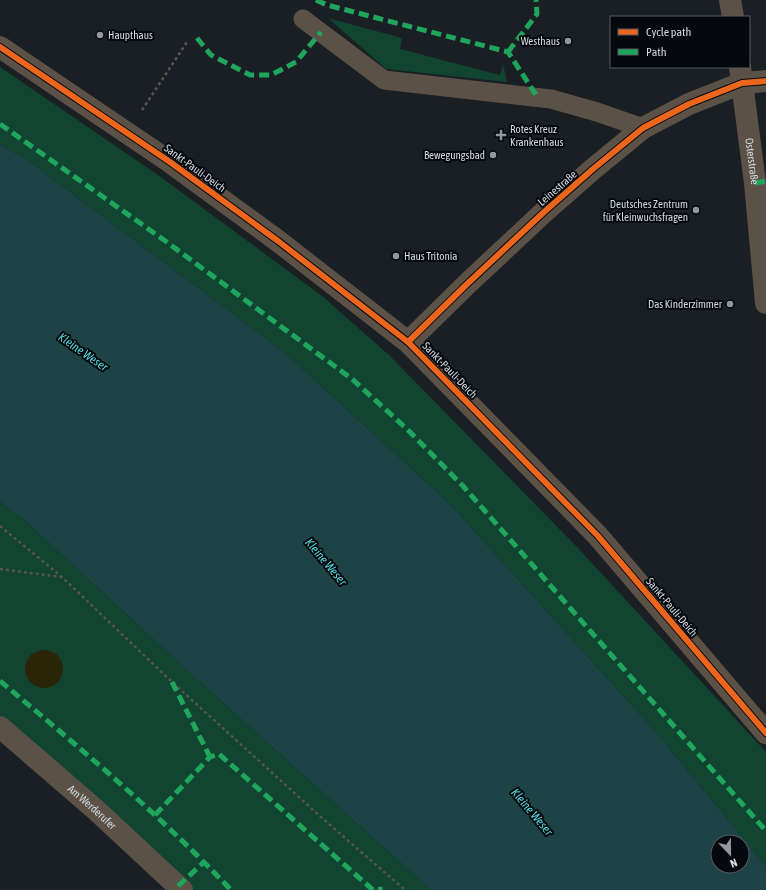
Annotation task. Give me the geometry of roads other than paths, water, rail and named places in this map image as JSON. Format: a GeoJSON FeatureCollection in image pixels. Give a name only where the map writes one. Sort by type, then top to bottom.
{"type":"FeatureCollection","features":[{"type":"Feature","properties":{"kind":"street"},"geometry":{"type":"LineString","coordinates":[[730,0],[732,16]]}},
{"type":"Feature","properties":{"kind":"street","name":"Sankt-Pauli-Deich"},"geometry":{"type":"LineString","coordinates":[[0,46],[170,162],[272,237],[408,342],[598,536],[766,733]]}},
{"type":"Feature","properties":{"kind":"street","name":"Leinestraße"},"geometry":{"type":"LineString","coordinates":[[408,342],[544,212],[643,128],[741,75],[766,81]]}},
{"type":"Feature","properties":{"kind":"street","name":"Osterstraße"},"geometry":{"type":"LineString","coordinates":[[741,75],[755,183],[766,303]]}},
{"type":"Feature","properties":{"kind":"street","name":"Am Werderufer"},"geometry":{"type":"LineString","coordinates":[[0,727],[96,810],[179,889]]}},
{"type":"Feature","properties":{"kind":"lane"},"geometry":{"type":"LineString","coordinates":[[303,19],[384,80],[551,99],[597,112],[643,128]]}},
{"type":"Feature","properties":{"kind":"water","name":"Kleine Weser"},"geometry":{"type":"Polygon","coordinates":[[[0,144],[30,162],[285,353],[449,503],[654,730],[740,834],[710,834],[710,874],[750,874],[750,847],[766,866],[766,890],[431,890],[188,671],[22,518],[0,502],[0,144]]]}},
{"type":"Feature","properties":{"kind":"place","name":"Haupthaus"},"geometry":{"type":"Point","coordinates":[100,35]}},
{"type":"Feature","properties":{"kind":"place","name":"Westhaus"},"geometry":{"type":"Point","coordinates":[568,41]}},
{"type":"Feature","properties":{"kind":"place","name":"Rotes Kreuz Krankenhaus"},"geometry":{"type":"Point","coordinates":[501,135]}},
{"type":"Feature","properties":{"kind":"place","name":"Bewegungsbad"},"geometry":{"type":"Point","coordinates":[493,155]}},
{"type":"Feature","properties":{"kind":"place","name":"Deutsches Zentrum für Kleinwuchsfragen"},"geometry":{"type":"Point","coordinates":[696,210]}},
{"type":"Feature","properties":{"kind":"place","name":"Haus Tritonia"},"geometry":{"type":"Point","coordinates":[396,256]}},
{"type":"Feature","properties":{"kind":"place","name":"Das Kinderzimmer"},"geometry":{"type":"Point","coordinates":[730,304]}}]}
